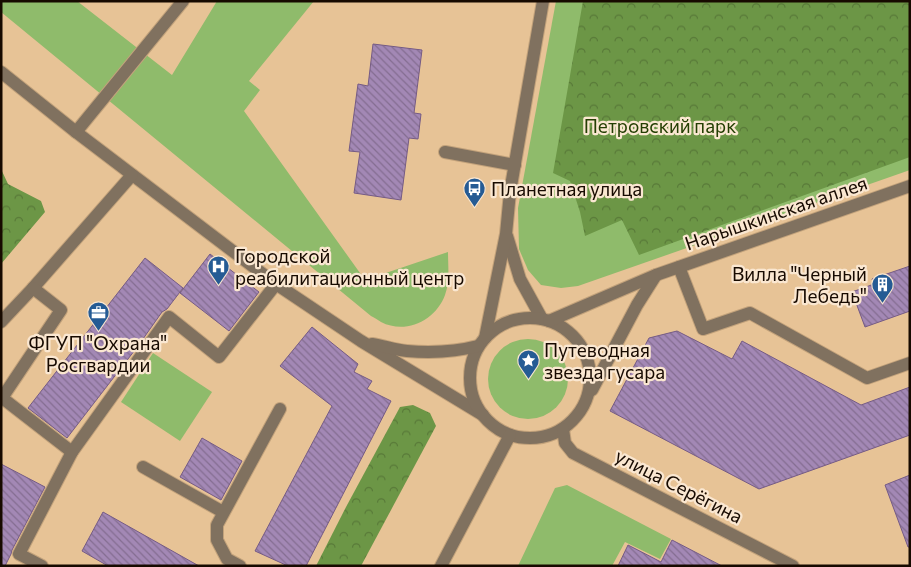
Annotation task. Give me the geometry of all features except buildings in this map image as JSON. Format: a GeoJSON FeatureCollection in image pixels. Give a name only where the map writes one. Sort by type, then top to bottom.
{"type":"FeatureCollection","features":[{"type":"Feature","properties":{"kind":"street"},"geometry":{"type":"LineString","coordinates":[[76,132],[183,1]]}},
{"type":"Feature","properties":{"kind":"street"},"geometry":{"type":"LineString","coordinates":[[483,415],[472,396],[470,375],[472,360],[482,342],[506,234],[510,192],[543,1]]}},
{"type":"Feature","properties":{"kind":"street"},"geometry":{"type":"LineString","coordinates":[[1,72],[76,132],[276,284],[361,341],[483,415],[495,427],[510,435],[528,438],[547,436],[563,429],[577,415],[637,304],[656,275]]}},
{"type":"Feature","properties":{"kind":"street"},"geometry":{"type":"LineString","coordinates":[[445,152],[515,165]]}},
{"type":"Feature","properties":{"kind":"street"},"geometry":{"type":"LineString","coordinates":[[1,322],[132,175]]}},
{"type":"Feature","properties":{"kind":"street","name":"Нарышкинская аллея"},"geometry":{"type":"LineString","coordinates":[[546,320],[656,275],[910,186]]}},
{"type":"Feature","properties":{"kind":"street"},"geometry":{"type":"LineString","coordinates":[[506,234],[520,279],[546,320]]}},
{"type":"Feature","properties":{"kind":"street"},"geometry":{"type":"LineString","coordinates":[[679,267],[703,329],[750,312],[866,378],[910,363]]}},
{"type":"Feature","properties":{"kind":"street"},"geometry":{"type":"LineString","coordinates":[[42,566],[18,554],[72,452],[169,317],[219,357],[276,284]]}},
{"type":"Feature","properties":{"kind":"street"},"geometry":{"type":"LineString","coordinates":[[33,288],[61,310],[2,398],[72,452]]}},
{"type":"Feature","properties":{"kind":"street"},"geometry":{"type":"LineString","coordinates":[[361,341],[406,351],[442,352],[461,350],[482,342],[503,324],[526,318],[546,320],[570,332],[584,352],[590,375],[587,399]]}},
{"type":"Feature","properties":{"kind":"street"},"geometry":{"type":"LineString","coordinates":[[240,566],[227,559],[217,540],[217,525],[280,409]]}},
{"type":"Feature","properties":{"kind":"street","name":"улица Серёгина"},"geometry":{"type":"LineString","coordinates":[[563,429],[565,443],[573,453],[793,566]]}},
{"type":"Feature","properties":{"kind":"street"},"geometry":{"type":"LineString","coordinates":[[442,566],[510,435]]}},
{"type":"Feature","properties":{"kind":"street"},"geometry":{"type":"LineString","coordinates":[[143,467],[223,512]]}},
{"type":"Feature","properties":{"kind":"green space"},"geometry":{"type":"Polygon","coordinates":[[[1,1],[77,1],[172,75],[217,1],[314,1],[249,81],[260,90],[244,111],[365,280],[448,252],[448,285],[441,304],[427,318],[410,326],[391,326],[371,316],[1,12],[1,1]]]}},
{"type":"Feature","properties":{"kind":"green space","name":"Петровский парк"},"geometry":{"type":"Polygon","coordinates":[[[556,1],[910,1],[910,170],[578,286],[561,288],[541,285],[528,270],[519,249],[518,208],[556,1]]]}},
{"type":"Feature","properties":{"kind":"green space","name":"Петровский парк"},"geometry":{"type":"Polygon","coordinates":[[[583,1],[910,1],[910,157],[639,255],[622,220],[585,236],[570,181],[553,173],[583,1]]]}},
{"type":"Feature","properties":{"kind":"green space"},"geometry":{"type":"Polygon","coordinates":[[[1,169],[8,184],[41,201],[45,212],[1,264],[1,169]]]}},
{"type":"Feature","properties":{"kind":"green space"},"geometry":{"type":"Polygon","coordinates":[[[528,339],[543,342],[556,351],[565,364],[568,379],[565,394],[556,407],[543,416],[528,419],[513,416],[500,407],[491,394],[488,379],[491,364],[500,351],[513,342],[528,339]]]}},
{"type":"Feature","properties":{"kind":"green space"},"geometry":{"type":"Polygon","coordinates":[[[153,353],[212,392],[180,441],[121,402],[153,353]]]}},
{"type":"Feature","properties":{"kind":"green space"},"geometry":{"type":"Polygon","coordinates":[[[413,405],[430,413],[436,426],[361,566],[316,566],[400,407],[413,405]]]}},
{"type":"Feature","properties":{"kind":"green space"},"geometry":{"type":"Polygon","coordinates":[[[567,485],[671,539],[660,559],[625,542],[612,566],[518,566],[555,488],[567,485]]]}},
{"type":"Feature","properties":{"kind":"place","name":"Планетная улица"},"geometry":{"type":"Point","coordinates":[475,208]}},
{"type":"Feature","properties":{"kind":"place","name":"Городской реабилитационный центр"},"geometry":{"type":"Point","coordinates":[219,286]}},
{"type":"Feature","properties":{"kind":"place","name":"Вилла \"Черный Лебедь\""},"geometry":{"type":"Point","coordinates":[883,304]}},
{"type":"Feature","properties":{"kind":"place","name":"ФГУП \"Охрана\" Росгвардии"},"geometry":{"type":"Point","coordinates":[98,331]}},
{"type":"Feature","properties":{"kind":"place","name":"Путеводная звезда гусара"},"geometry":{"type":"Point","coordinates":[528,380]}}]}
